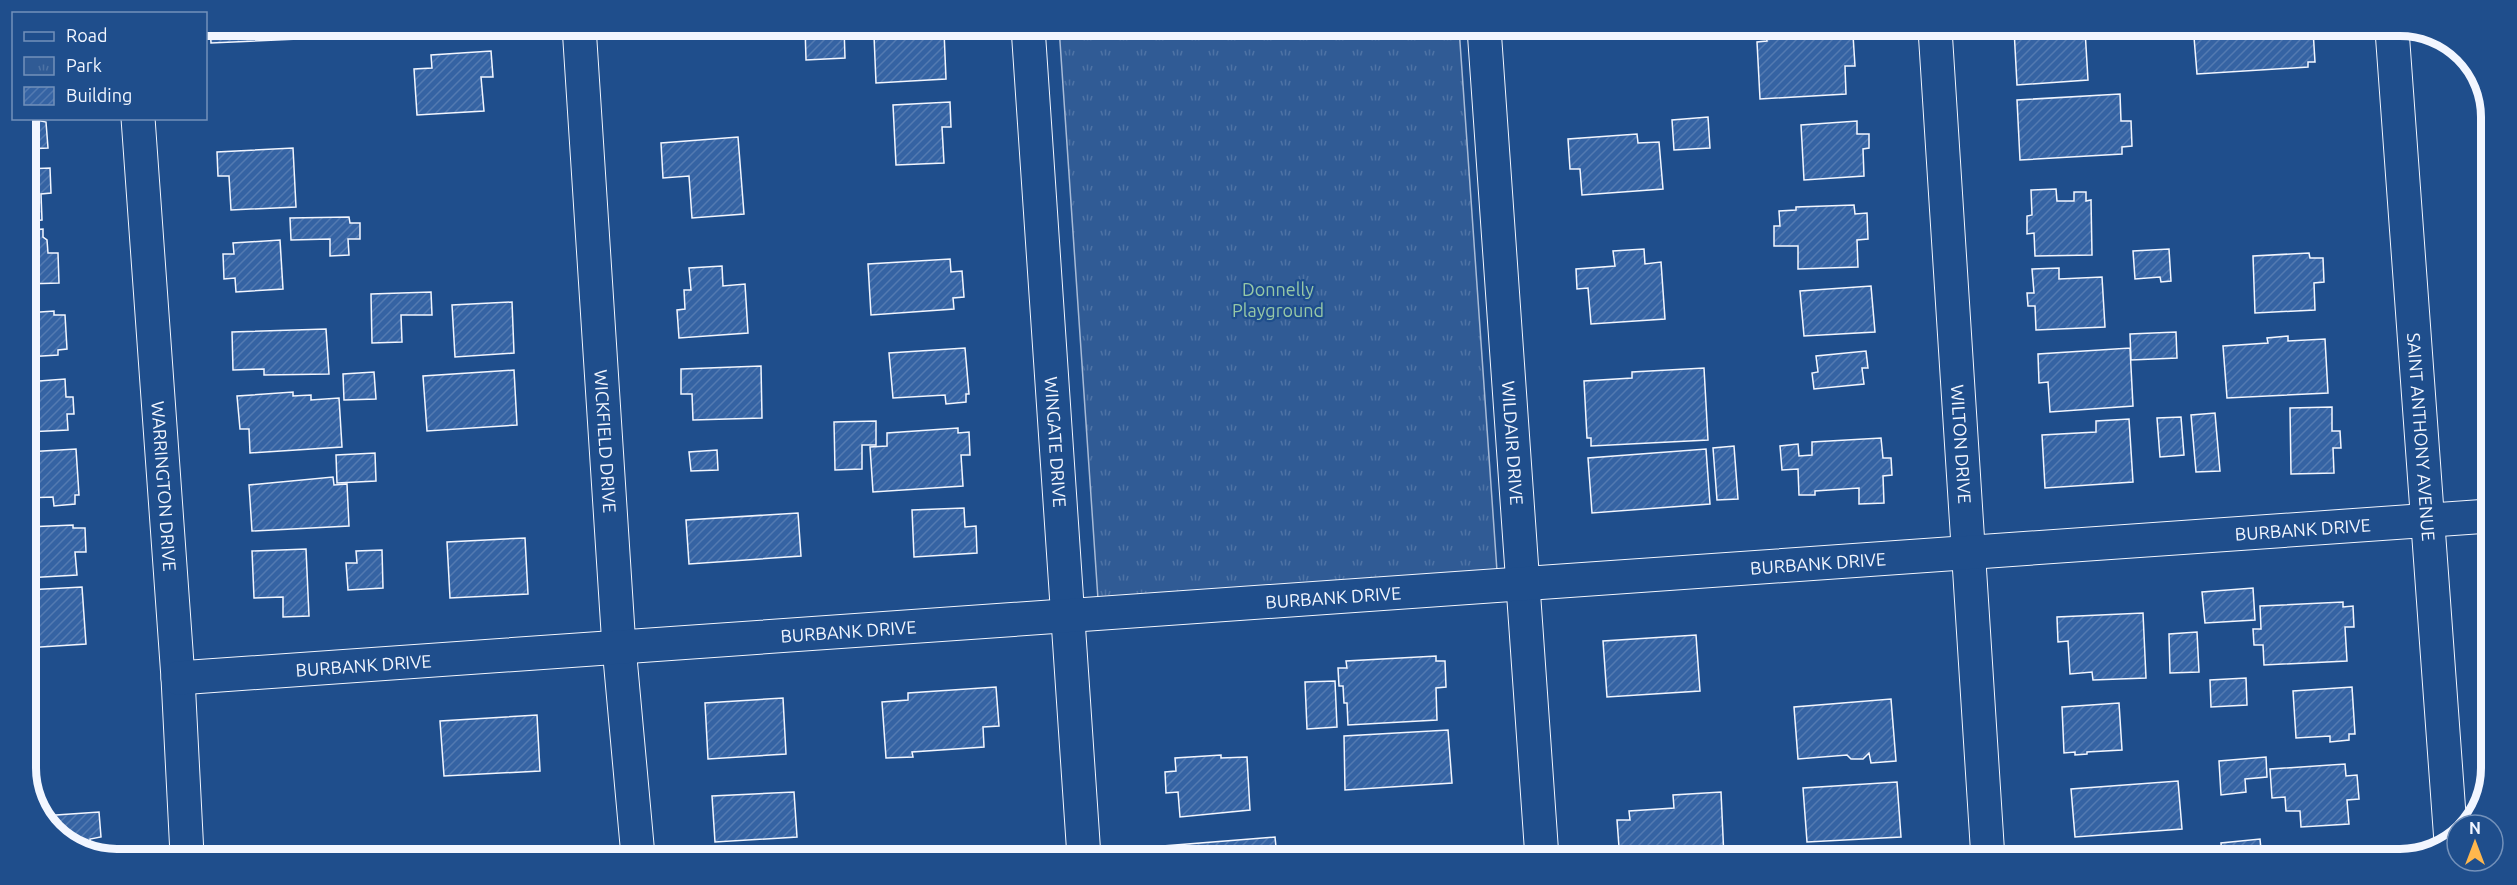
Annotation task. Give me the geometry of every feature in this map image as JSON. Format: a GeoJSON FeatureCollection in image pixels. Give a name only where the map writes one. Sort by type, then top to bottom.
{"type":"FeatureCollection","features":[{"type":"Feature","properties":{"kind":"street","name":"WICKFIELD DRIVE"},"geometry":{"type":"LineString","coordinates":[[580,36],[619,647],[637,849]]}},
{"type":"Feature","properties":{"kind":"street","name":"WINGATE DRIVE"},"geometry":{"type":"LineString","coordinates":[[1029,36],[1083,849]]}},
{"type":"Feature","properties":{"kind":"street","name":"WILDAIR DRIVE"},"geometry":{"type":"LineString","coordinates":[[1485,36],[1541,849]]}},
{"type":"Feature","properties":{"kind":"street","name":"WILTON DRIVE"},"geometry":{"type":"LineString","coordinates":[[1935,36],[1987,849]]}},
{"type":"Feature","properties":{"kind":"street","name":"SAINT ANTHONY AVENUE"},"geometry":{"type":"LineString","coordinates":[[2392,36],[2449,813]]}},
{"type":"Feature","properties":{"kind":"street","name":"WARRINGTON DRIVE"},"geometry":{"type":"LineString","coordinates":[[138,120],[178,678],[187,849]]}},
{"type":"Feature","properties":{"kind":"street","name":"BURBANK DRIVE"},"geometry":{"type":"LineString","coordinates":[[178,678],[2481,517]]}},
{"type":"Feature","properties":{"kind":"green space","name":"Donnelly Playground"},"geometry":{"type":"Polygon","coordinates":[[[1060,36],[1460,36],[1497,571],[1098,599],[1060,36]]]}},
{"type":"Feature","properties":{"kind":"building"},"geometry":{"type":"Polygon","coordinates":[[[211,36],[298,36],[298,39],[211,43],[211,36]]]}},
{"type":"Feature","properties":{"kind":"building"},"geometry":{"type":"Polygon","coordinates":[[[805,36],[844,36],[845,58],[806,60],[805,36]]]}},
{"type":"Feature","properties":{"kind":"building"},"geometry":{"type":"Polygon","coordinates":[[[874,36],[944,36],[946,79],[876,83],[874,36]]]}},
{"type":"Feature","properties":{"kind":"building"},"geometry":{"type":"Polygon","coordinates":[[[1767,36],[1791,36],[1791,39],[1853,36],[1855,66],[1845,66],[1846,94],[1760,99],[1757,42],[1767,41],[1767,36]]]}},
{"type":"Feature","properties":{"kind":"building"},"geometry":{"type":"Polygon","coordinates":[[[2014,36],[2085,36],[2088,80],[2017,85],[2014,36]]]}},
{"type":"Feature","properties":{"kind":"building"},"geometry":{"type":"Polygon","coordinates":[[[2313,36],[2315,62],[2308,62],[2308,67],[2197,74],[2194,37],[2313,36]]]}},
{"type":"Feature","properties":{"kind":"building"},"geometry":{"type":"Polygon","coordinates":[[[491,51],[493,77],[481,77],[484,111],[417,115],[414,69],[432,68],[431,55],[491,51]]]}},
{"type":"Feature","properties":{"kind":"building"},"geometry":{"type":"Polygon","coordinates":[[[2120,94],[2121,121],[2131,121],[2132,146],[2122,147],[2122,154],[2020,160],[2017,100],[2120,94]]]}},
{"type":"Feature","properties":{"kind":"building"},"geometry":{"type":"Polygon","coordinates":[[[950,102],[951,127],[942,127],[944,163],[896,165],[893,105],[950,102]]]}},
{"type":"Feature","properties":{"kind":"building"},"geometry":{"type":"Polygon","coordinates":[[[1708,117],[1710,148],[1674,150],[1672,120],[1708,117]]]}},
{"type":"Feature","properties":{"kind":"building"},"geometry":{"type":"Polygon","coordinates":[[[36,120],[46,122],[48,148],[36,149],[36,120]]]}},
{"type":"Feature","properties":{"kind":"building"},"geometry":{"type":"Polygon","coordinates":[[[1857,121],[1857,134],[1869,134],[1869,148],[1863,149],[1864,176],[1804,180],[1801,125],[1857,121]]]}},
{"type":"Feature","properties":{"kind":"building"},"geometry":{"type":"Polygon","coordinates":[[[1637,134],[1638,143],[1659,142],[1663,189],[1582,195],[1580,169],[1570,169],[1568,139],[1637,134]]]}},
{"type":"Feature","properties":{"kind":"building"},"geometry":{"type":"Polygon","coordinates":[[[738,137],[744,214],[692,218],[689,176],[663,178],[661,143],[738,137]]]}},
{"type":"Feature","properties":{"kind":"building"},"geometry":{"type":"Polygon","coordinates":[[[293,148],[296,207],[231,210],[229,176],[218,176],[217,152],[293,148]]]}},
{"type":"Feature","properties":{"kind":"building"},"geometry":{"type":"Polygon","coordinates":[[[50,168],[51,193],[41,194],[42,220],[36,220],[36,169],[50,168]]]}},
{"type":"Feature","properties":{"kind":"building"},"geometry":{"type":"Polygon","coordinates":[[[2056,189],[2057,201],[2074,201],[2074,192],[2086,192],[2086,201],[2091,200],[2092,255],[2035,256],[2034,233],[2027,234],[2027,216],[2032,215],[2031,190],[2056,189]]]}},
{"type":"Feature","properties":{"kind":"building"},"geometry":{"type":"Polygon","coordinates":[[[1854,205],[1855,214],[1867,213],[1868,239],[1857,240],[1858,267],[1798,269],[1798,246],[1774,246],[1774,226],[1780,226],[1779,211],[1796,210],[1796,207],[1854,205]]]}},
{"type":"Feature","properties":{"kind":"building"},"geometry":{"type":"Polygon","coordinates":[[[349,217],[350,223],[360,223],[360,239],[348,239],[349,255],[330,256],[330,239],[291,240],[290,218],[349,217]]]}},
{"type":"Feature","properties":{"kind":"building"},"geometry":{"type":"Polygon","coordinates":[[[36,229],[43,229],[48,253],[58,253],[59,283],[36,284],[36,229]]]}},
{"type":"Feature","properties":{"kind":"building"},"geometry":{"type":"Polygon","coordinates":[[[280,240],[283,289],[236,292],[235,278],[224,279],[223,254],[234,254],[233,243],[280,240]]]}},
{"type":"Feature","properties":{"kind":"building"},"geometry":{"type":"Polygon","coordinates":[[[1644,249],[1645,264],[1661,262],[1665,319],[1591,324],[1588,288],[1577,289],[1576,269],[1615,266],[1613,251],[1644,249]]]}},
{"type":"Feature","properties":{"kind":"building"},"geometry":{"type":"Polygon","coordinates":[[[2169,249],[2171,281],[2161,282],[2160,277],[2135,279],[2133,251],[2169,249]]]}},
{"type":"Feature","properties":{"kind":"building"},"geometry":{"type":"Polygon","coordinates":[[[2309,253],[2310,258],[2323,258],[2324,282],[2314,283],[2315,310],[2255,313],[2253,256],[2309,253]]]}},
{"type":"Feature","properties":{"kind":"building"},"geometry":{"type":"Polygon","coordinates":[[[950,259],[951,272],[962,271],[964,297],[953,298],[954,309],[871,315],[868,264],[950,259]]]}},
{"type":"Feature","properties":{"kind":"building"},"geometry":{"type":"Polygon","coordinates":[[[722,266],[723,286],[745,284],[748,333],[679,338],[677,310],[685,309],[684,290],[691,290],[689,268],[722,266]]]}},
{"type":"Feature","properties":{"kind":"building"},"geometry":{"type":"Polygon","coordinates":[[[2059,268],[2059,279],[2102,277],[2105,327],[2036,330],[2035,306],[2028,306],[2027,293],[2034,293],[2032,269],[2059,268]]]}},
{"type":"Feature","properties":{"kind":"building"},"geometry":{"type":"Polygon","coordinates":[[[1871,286],[1875,332],[1804,336],[1800,291],[1871,286]]]}},
{"type":"Feature","properties":{"kind":"building"},"geometry":{"type":"Polygon","coordinates":[[[431,292],[432,315],[401,315],[402,342],[372,343],[371,294],[431,292]]]}},
{"type":"Feature","properties":{"kind":"building"},"geometry":{"type":"Polygon","coordinates":[[[512,302],[514,353],[455,357],[452,305],[512,302]]]}},
{"type":"Feature","properties":{"kind":"building"},"geometry":{"type":"Polygon","coordinates":[[[54,311],[54,315],[65,315],[67,349],[58,350],[58,355],[36,356],[36,312],[54,311]]]}},
{"type":"Feature","properties":{"kind":"building"},"geometry":{"type":"Polygon","coordinates":[[[326,329],[329,374],[264,375],[264,369],[233,370],[232,332],[326,329]]]}},
{"type":"Feature","properties":{"kind":"building"},"geometry":{"type":"Polygon","coordinates":[[[2176,332],[2177,358],[2131,360],[2130,334],[2176,332]]]}},
{"type":"Feature","properties":{"kind":"building"},"geometry":{"type":"Polygon","coordinates":[[[2288,336],[2288,341],[2325,339],[2328,393],[2227,398],[2223,346],[2268,343],[2267,338],[2288,336]]]}},
{"type":"Feature","properties":{"kind":"building"},"geometry":{"type":"Polygon","coordinates":[[[965,348],[969,394],[966,394],[966,402],[946,404],[945,395],[893,398],[889,353],[965,348]]]}},
{"type":"Feature","properties":{"kind":"building"},"geometry":{"type":"Polygon","coordinates":[[[2130,348],[2133,406],[2050,412],[2048,382],[2039,383],[2038,354],[2130,348]]]}},
{"type":"Feature","properties":{"kind":"building"},"geometry":{"type":"Polygon","coordinates":[[[1866,351],[1868,368],[1862,368],[1864,384],[1814,389],[1812,373],[1818,372],[1816,356],[1866,351]]]}},
{"type":"Feature","properties":{"kind":"building"},"geometry":{"type":"Polygon","coordinates":[[[761,366],[762,418],[693,420],[692,394],[681,394],[681,369],[761,366]]]}},
{"type":"Feature","properties":{"kind":"building"},"geometry":{"type":"Polygon","coordinates":[[[1704,368],[1708,440],[1591,446],[1591,438],[1587,438],[1584,381],[1632,378],[1632,372],[1704,368]]]}},
{"type":"Feature","properties":{"kind":"building"},"geometry":{"type":"Polygon","coordinates":[[[514,370],[517,425],[427,431],[423,376],[514,370]]]}},
{"type":"Feature","properties":{"kind":"building"},"geometry":{"type":"Polygon","coordinates":[[[374,372],[376,399],[344,400],[343,374],[374,372]]]}},
{"type":"Feature","properties":{"kind":"building"},"geometry":{"type":"Polygon","coordinates":[[[65,379],[66,397],[73,397],[74,414],[67,414],[68,430],[36,432],[36,381],[65,379]]]}},
{"type":"Feature","properties":{"kind":"building"},"geometry":{"type":"Polygon","coordinates":[[[293,392],[293,396],[311,395],[311,400],[339,398],[342,447],[250,453],[249,429],[240,429],[237,396],[293,392]]]}},
{"type":"Feature","properties":{"kind":"building"},"geometry":{"type":"Polygon","coordinates":[[[2332,407],[2332,431],[2340,431],[2341,448],[2333,448],[2334,473],[2291,474],[2290,408],[2332,407]]]}},
{"type":"Feature","properties":{"kind":"building"},"geometry":{"type":"Polygon","coordinates":[[[2215,413],[2220,471],[2196,472],[2191,415],[2215,413]]]}},
{"type":"Feature","properties":{"kind":"building"},"geometry":{"type":"Polygon","coordinates":[[[2181,417],[2184,455],[2160,457],[2157,418],[2181,417]]]}},
{"type":"Feature","properties":{"kind":"building"},"geometry":{"type":"Polygon","coordinates":[[[2129,419],[2133,482],[2045,488],[2042,435],[2096,432],[2096,421],[2129,419]]]}},
{"type":"Feature","properties":{"kind":"building"},"geometry":{"type":"Polygon","coordinates":[[[876,421],[876,445],[862,445],[862,469],[835,470],[834,422],[876,421]]]}},
{"type":"Feature","properties":{"kind":"building"},"geometry":{"type":"Polygon","coordinates":[[[958,428],[958,433],[969,432],[970,455],[961,455],[963,486],[873,492],[870,447],[887,446],[887,433],[958,428]]]}},
{"type":"Feature","properties":{"kind":"building"},"geometry":{"type":"Polygon","coordinates":[[[1881,438],[1883,458],[1891,458],[1892,475],[1883,476],[1884,503],[1859,504],[1859,488],[1815,491],[1815,495],[1799,495],[1798,469],[1782,470],[1780,446],[1798,444],[1799,456],[1812,455],[1812,442],[1881,438]]]}},
{"type":"Feature","properties":{"kind":"building"},"geometry":{"type":"Polygon","coordinates":[[[1734,446],[1738,499],[1717,500],[1713,448],[1734,446]]]}},
{"type":"Feature","properties":{"kind":"building"},"geometry":{"type":"Polygon","coordinates":[[[76,449],[79,495],[75,495],[75,504],[54,506],[53,497],[36,498],[36,451],[76,449]]]}},
{"type":"Feature","properties":{"kind":"building"},"geometry":{"type":"Polygon","coordinates":[[[1706,449],[1710,504],[1592,513],[1588,458],[1706,449]]]}},
{"type":"Feature","properties":{"kind":"building"},"geometry":{"type":"Polygon","coordinates":[[[717,450],[718,470],[691,471],[689,452],[717,450]]]}},
{"type":"Feature","properties":{"kind":"building"},"geometry":{"type":"Polygon","coordinates":[[[375,453],[376,481],[337,483],[336,455],[375,453]]]}},
{"type":"Feature","properties":{"kind":"building"},"geometry":{"type":"Polygon","coordinates":[[[333,477],[334,485],[347,484],[349,526],[252,531],[249,485],[333,477]]]}},
{"type":"Feature","properties":{"kind":"building"},"geometry":{"type":"Polygon","coordinates":[[[964,508],[965,527],[976,526],[977,553],[914,557],[912,510],[964,508]]]}},
{"type":"Feature","properties":{"kind":"building"},"geometry":{"type":"Polygon","coordinates":[[[798,513],[801,556],[689,564],[686,520],[798,513]]]}},
{"type":"Feature","properties":{"kind":"building"},"geometry":{"type":"Polygon","coordinates":[[[73,525],[73,528],[85,528],[86,552],[75,552],[77,575],[36,577],[36,527],[73,525]]]}},
{"type":"Feature","properties":{"kind":"building"},"geometry":{"type":"Polygon","coordinates":[[[525,538],[528,594],[450,598],[447,542],[525,538]]]}},
{"type":"Feature","properties":{"kind":"building"},"geometry":{"type":"Polygon","coordinates":[[[306,549],[309,616],[283,617],[283,597],[254,598],[252,551],[306,549]]]}},
{"type":"Feature","properties":{"kind":"building"},"geometry":{"type":"Polygon","coordinates":[[[382,550],[383,588],[348,590],[346,563],[357,563],[356,551],[382,550]]]}},
{"type":"Feature","properties":{"kind":"building"},"geometry":{"type":"Polygon","coordinates":[[[82,587],[86,644],[36,647],[36,589],[82,587]]]}},
{"type":"Feature","properties":{"kind":"building"},"geometry":{"type":"Polygon","coordinates":[[[2253,588],[2255,620],[2205,623],[2202,592],[2253,588]]]}},
{"type":"Feature","properties":{"kind":"building"},"geometry":{"type":"Polygon","coordinates":[[[2343,602],[2343,607],[2353,606],[2354,627],[2345,627],[2347,661],[2264,665],[2263,645],[2254,645],[2253,629],[2261,629],[2260,606],[2343,602]]]}},
{"type":"Feature","properties":{"kind":"building"},"geometry":{"type":"Polygon","coordinates":[[[2143,613],[2146,678],[2093,680],[2092,672],[2070,674],[2068,641],[2058,642],[2057,617],[2143,613]]]}},
{"type":"Feature","properties":{"kind":"building"},"geometry":{"type":"Polygon","coordinates":[[[2197,632],[2199,672],[2170,673],[2169,634],[2197,632]]]}},
{"type":"Feature","properties":{"kind":"building"},"geometry":{"type":"Polygon","coordinates":[[[1696,635],[1700,691],[1607,697],[1603,641],[1696,635]]]}},
{"type":"Feature","properties":{"kind":"building"},"geometry":{"type":"Polygon","coordinates":[[[1436,656],[1436,661],[1445,661],[1446,687],[1436,688],[1437,720],[1348,725],[1347,703],[1344,703],[1343,686],[1339,686],[1338,668],[1347,668],[1346,661],[1436,656]]]}},
{"type":"Feature","properties":{"kind":"building"},"geometry":{"type":"Polygon","coordinates":[[[2246,678],[2247,705],[2211,707],[2210,680],[2246,678]]]}},
{"type":"Feature","properties":{"kind":"building"},"geometry":{"type":"Polygon","coordinates":[[[1335,681],[1337,727],[1307,729],[1305,682],[1335,681]]]}},
{"type":"Feature","properties":{"kind":"building"},"geometry":{"type":"Polygon","coordinates":[[[996,687],[999,726],[983,727],[984,747],[912,752],[913,757],[886,758],[882,702],[908,700],[908,693],[996,687]]]}},
{"type":"Feature","properties":{"kind":"building"},"geometry":{"type":"Polygon","coordinates":[[[2352,687],[2355,734],[2349,734],[2349,740],[2330,742],[2330,736],[2296,738],[2293,691],[2352,687]]]}},
{"type":"Feature","properties":{"kind":"building"},"geometry":{"type":"Polygon","coordinates":[[[783,698],[786,754],[708,759],[705,703],[783,698]]]}},
{"type":"Feature","properties":{"kind":"building"},"geometry":{"type":"Polygon","coordinates":[[[1891,699],[1896,761],[1871,763],[1869,753],[1863,759],[1851,759],[1847,755],[1798,759],[1794,707],[1891,699]]]}},
{"type":"Feature","properties":{"kind":"building"},"geometry":{"type":"Polygon","coordinates":[[[2119,703],[2122,750],[2075,755],[2075,752],[2064,753],[2062,707],[2119,703]]]}},
{"type":"Feature","properties":{"kind":"building"},"geometry":{"type":"Polygon","coordinates":[[[537,715],[540,771],[444,776],[440,721],[537,715]]]}},
{"type":"Feature","properties":{"kind":"building"},"geometry":{"type":"Polygon","coordinates":[[[1448,730],[1452,783],[1345,790],[1344,736],[1448,730]]]}},
{"type":"Feature","properties":{"kind":"building"},"geometry":{"type":"Polygon","coordinates":[[[1221,755],[1221,758],[1247,757],[1250,810],[1180,817],[1178,792],[1166,793],[1165,772],[1176,771],[1175,758],[1221,755]]]}},
{"type":"Feature","properties":{"kind":"building"},"geometry":{"type":"Polygon","coordinates":[[[2266,757],[2267,777],[2245,779],[2246,792],[2221,795],[2219,761],[2266,757]]]}},
{"type":"Feature","properties":{"kind":"building"},"geometry":{"type":"Polygon","coordinates":[[[2345,764],[2346,776],[2357,775],[2359,799],[2347,800],[2349,824],[2301,827],[2300,811],[2286,811],[2285,797],[2272,798],[2270,769],[2345,764]]]}},
{"type":"Feature","properties":{"kind":"building"},"geometry":{"type":"Polygon","coordinates":[[[2178,781],[2182,829],[2075,837],[2071,789],[2178,781]]]}},
{"type":"Feature","properties":{"kind":"building"},"geometry":{"type":"Polygon","coordinates":[[[1897,782],[1901,837],[1807,842],[1803,788],[1897,782]]]}},
{"type":"Feature","properties":{"kind":"building"},"geometry":{"type":"Polygon","coordinates":[[[794,792],[797,837],[715,842],[712,796],[794,792]]]}},
{"type":"Feature","properties":{"kind":"building"},"geometry":{"type":"Polygon","coordinates":[[[1721,792],[1724,849],[1619,847],[1617,820],[1630,820],[1629,811],[1674,808],[1673,795],[1721,792]]]}},
{"type":"Feature","properties":{"kind":"building"},"geometry":{"type":"Polygon","coordinates":[[[99,812],[101,837],[90,839],[90,845],[81,841],[60,825],[52,815],[99,812]]]}},
{"type":"Feature","properties":{"kind":"building"},"geometry":{"type":"Polygon","coordinates":[[[1275,837],[1276,849],[1163,849],[1163,846],[1275,837]]]}},
{"type":"Feature","properties":{"kind":"building"},"geometry":{"type":"Polygon","coordinates":[[[2260,839],[2261,849],[2221,849],[2221,843],[2260,839]]]}}]}
